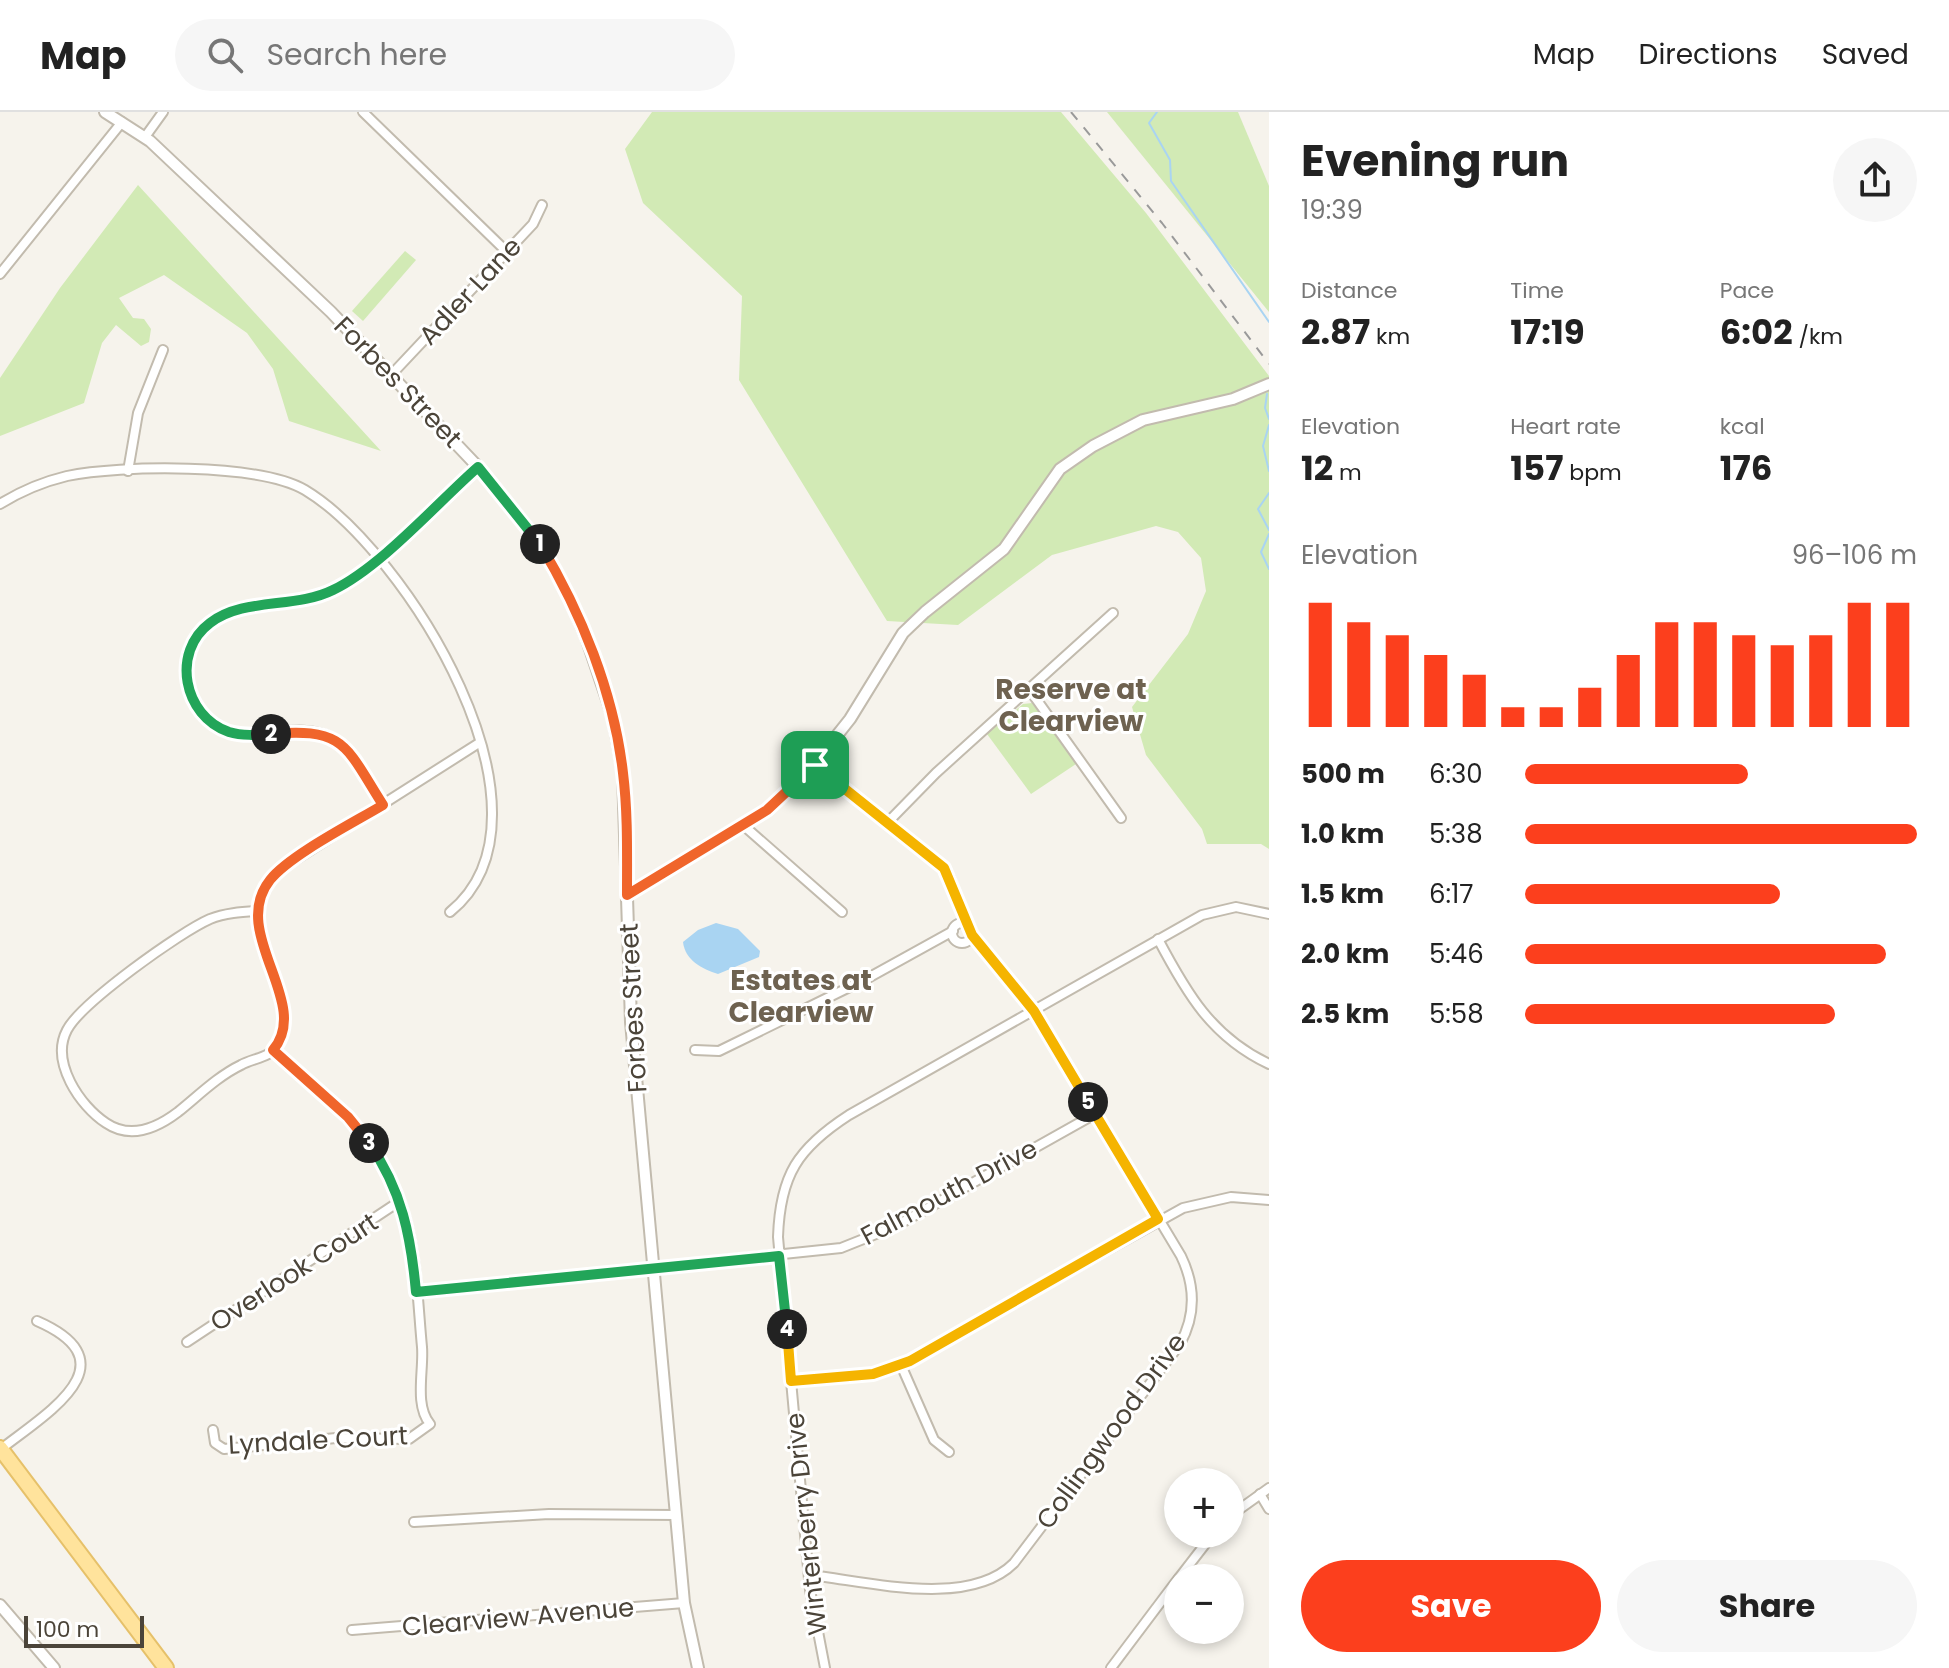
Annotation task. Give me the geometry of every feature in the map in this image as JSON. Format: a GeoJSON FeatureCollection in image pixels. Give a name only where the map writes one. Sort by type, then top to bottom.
{"type":"FeatureCollection","features":[{"type":"Feature","properties":{"kind":"main road"},"geometry":{"type":"LineString","coordinates":[[0,1448],[166,1668]]}},
{"type":"Feature","properties":{"kind":"street","name":"Forbes Street"},"geometry":{"type":"LineString","coordinates":[[105,112],[145,137],[392,374],[478,467],[525,522],[554,567],[602,681],[623,773],[631,1022],[684,1603],[698,1668]]}},
{"type":"Feature","properties":{"kind":"street"},"geometry":{"type":"LineString","coordinates":[[145,137],[163,112]]}},
{"type":"Feature","properties":{"kind":"street"},"geometry":{"type":"LineString","coordinates":[[363,112],[507,252]]}},
{"type":"Feature","properties":{"kind":"street"},"geometry":{"type":"LineString","coordinates":[[0,274],[122,122]]}},
{"type":"Feature","properties":{"kind":"street","name":"Adler Lane"},"geometry":{"type":"LineString","coordinates":[[392,374],[533,224],[542,205]]}},
{"type":"Feature","properties":{"kind":"street"},"geometry":{"type":"LineString","coordinates":[[128,471],[138,413],[163,350]]}},
{"type":"Feature","properties":{"kind":"street"},"geometry":{"type":"LineString","coordinates":[[627,895],[743,825],[786,795],[815,765],[850,719],[903,633],[1004,549],[1060,469],[1093,446],[1143,420],[1255,392],[1269,384]]}},
{"type":"Feature","properties":{"kind":"street"},"geometry":{"type":"LineString","coordinates":[[383,805],[351,755],[337,741],[312,731],[254,735],[229,732],[209,720],[194,704],[186,673],[195,639],[219,617],[245,608],[318,597],[345,584],[478,467]]}},
{"type":"Feature","properties":{"kind":"street"},"geometry":{"type":"LineString","coordinates":[[0,504],[47,481],[90,473],[128,471],[247,471],[276,477],[321,501],[378,557],[417,606],[445,651],[465,696],[479,743],[489,797],[488,849],[473,888],[450,912]]}},
{"type":"Feature","properties":{"kind":"street"},"geometry":{"type":"LineString","coordinates":[[888,822],[910,797],[1113,613]]}},
{"type":"Feature","properties":{"kind":"street"},"geometry":{"type":"LineString","coordinates":[[1029,689],[1121,818]]}},
{"type":"Feature","properties":{"kind":"street"},"geometry":{"type":"LineString","coordinates":[[257,911],[222,915],[199,925],[101,996],[71,1024],[63,1040],[62,1056],[74,1087],[93,1113],[111,1126],[129,1132],[160,1125],[231,1070],[273,1050],[282,1034],[281,1001],[260,937],[257,911],[263,891],[281,869],[479,743]]}},
{"type":"Feature","properties":{"kind":"street"},"geometry":{"type":"LineString","coordinates":[[815,765],[944,868],[961,908],[958,930]]}},
{"type":"Feature","properties":{"kind":"street"},"geometry":{"type":"LineString","coordinates":[[743,825],[842,912]]}},
{"type":"Feature","properties":{"kind":"street","name":"Winterberry Drive"},"geometry":{"type":"LineString","coordinates":[[825,1668],[814,1623],[779,1256],[779,1219],[785,1184],[797,1160],[815,1139],[849,1115],[1202,915],[1223,908],[1248,908],[1269,914]]}},
{"type":"Feature","properties":{"kind":"street"},"geometry":{"type":"LineString","coordinates":[[695,1050],[719,1051],[958,930]]}},
{"type":"Feature","properties":{"kind":"street"},"geometry":{"type":"LineString","coordinates":[[958,930],[970,938]]}},
{"type":"Feature","properties":{"kind":"street","name":"Collingwood Drive"},"geometry":{"type":"LineString","coordinates":[[809,1575],[953,1589],[989,1581],[1006,1571],[1186,1333],[1192,1311],[1189,1276],[1034,1011],[983,948],[958,930]]}},
{"type":"Feature","properties":{"kind":"street"},"geometry":{"type":"LineString","coordinates":[[1158,939],[1187,993],[1206,1020],[1238,1048],[1269,1064]]}},
{"type":"Feature","properties":{"kind":"street"},"geometry":{"type":"LineString","coordinates":[[273,1050],[358,1128],[382,1163],[400,1201],[410,1238],[416,1292]]}},
{"type":"Feature","properties":{"kind":"street","name":"Falmouth Drive"},"geometry":{"type":"LineString","coordinates":[[416,1292],[841,1248],[877,1236],[1095,1114]]}},
{"type":"Feature","properties":{"kind":"street"},"geometry":{"type":"LineString","coordinates":[[791,1381],[873,1374],[901,1365],[1158,1219],[1215,1199],[1269,1200]]}},
{"type":"Feature","properties":{"kind":"street","name":"Overlook Court"},"geometry":{"type":"LineString","coordinates":[[187,1342],[400,1201]]}},
{"type":"Feature","properties":{"kind":"street","name":"Lyndale Court"},"geometry":{"type":"LineString","coordinates":[[213,1430],[215,1443],[224,1449],[336,1438],[409,1439],[430,1424],[425,1418],[421,1395],[422,1349],[416,1292]]}},
{"type":"Feature","properties":{"kind":"street"},"geometry":{"type":"LineString","coordinates":[[0,1448],[54,1407],[80,1379],[82,1366],[77,1350],[56,1331],[37,1321]]}},
{"type":"Feature","properties":{"kind":"street"},"geometry":{"type":"LineString","coordinates":[[901,1365],[934,1440],[949,1452]]}},
{"type":"Feature","properties":{"kind":"street"},"geometry":{"type":"LineString","coordinates":[[1244,1506],[1269,1488]]}},
{"type":"Feature","properties":{"kind":"street"},"geometry":{"type":"LineString","coordinates":[[1260,1494],[1269,1509]]}},
{"type":"Feature","properties":{"kind":"street"},"geometry":{"type":"LineString","coordinates":[[414,1522],[549,1514],[676,1515]]}},
{"type":"Feature","properties":{"kind":"street"},"geometry":{"type":"LineString","coordinates":[[1190,1564],[1202,1548]]}},
{"type":"Feature","properties":{"kind":"street"},"geometry":{"type":"LineString","coordinates":[[1111,1668],[1164,1598]]}},
{"type":"Feature","properties":{"kind":"street","name":"Clearview Avenue"},"geometry":{"type":"LineString","coordinates":[[352,1630],[684,1603]]}},
{"type":"Feature","properties":{"kind":"street"},"geometry":{"type":"LineString","coordinates":[[0,1605],[54,1668]]}},
{"type":"Feature","properties":{"kind":"green space"},"geometry":{"type":"Polygon","coordinates":[[[652,112],[1061,112],[1146,213],[1269,376],[1269,849],[1261,844],[1207,844],[1202,829],[1146,755],[1132,707],[1188,634],[1206,591],[1201,558],[1178,532],[1156,526],[1052,555],[958,625],[887,621],[739,380],[742,296],[643,203],[625,149],[652,112]]]}},
{"type":"Feature","properties":{"kind":"green space"},"geometry":{"type":"Polygon","coordinates":[[[1107,112],[1238,112],[1269,186],[1269,312],[1107,112]]]}},
{"type":"Feature","properties":{"kind":"green space"},"geometry":{"type":"Polygon","coordinates":[[[138,185],[381,451],[289,421],[273,369],[247,333],[164,275],[119,298],[133,318],[144,319],[151,329],[149,342],[141,346],[116,325],[102,343],[84,403],[0,436],[0,378],[60,288],[138,185]]]}},
{"type":"Feature","properties":{"kind":"green space"},"geometry":{"type":"Polygon","coordinates":[[[405,251],[416,260],[363,321],[352,311],[405,251]]]}},
{"type":"Feature","properties":{"kind":"green space"},"geometry":{"type":"Polygon","coordinates":[[[1032,703],[1076,764],[1031,794],[987,734],[1023,704],[1032,703]]]}},
{"type":"Feature","properties":{"kind":"water"},"geometry":{"type":"Polygon","coordinates":[[[716,923],[738,929],[760,951],[759,957],[718,974],[695,963],[687,954],[683,942],[698,930],[716,923]]]}},
{"type":"Feature","properties":{"kind":"waterway"},"geometry":{"type":"LineString","coordinates":[[1157,112],[1149,123],[1170,160],[1171,181],[1269,322]]}},
{"type":"Feature","properties":{"kind":"waterway"},"geometry":{"type":"LineString","coordinates":[[1267,394],[1265,408],[1269,419]]}},
{"type":"Feature","properties":{"kind":"waterway"},"geometry":{"type":"LineString","coordinates":[[1269,425],[1263,446],[1269,471]]}},
{"type":"Feature","properties":{"kind":"waterway"},"geometry":{"type":"LineString","coordinates":[[1269,493],[1258,509],[1269,530]]}},
{"type":"Feature","properties":{"kind":"waterway"},"geometry":{"type":"LineString","coordinates":[[1269,534],[1261,552],[1269,569]]}},
{"type":"Feature","properties":{"kind":"railway"},"geometry":{"type":"LineString","coordinates":[[1071,112],[1162,223],[1269,364]]}},
{"type":"Feature","properties":{"kind":"district","name":"Reserve at Clearview"},"geometry":{"type":"Point","coordinates":[1071,705]}},
{"type":"Feature","properties":{"kind":"district","name":"Estates at Clearview"},"geometry":{"type":"Point","coordinates":[801,996]}},
{"type":"Feature","properties":{"kind":"route"},"geometry":{"type":"LineString","coordinates":[[478,467],[525,522],[554,567],[602,681],[619,742],[623,773],[627,895],[767,810],[815,765],[944,868],[972,935],[1012,981],[1046,1029],[1158,1219],[910,1361],[886,1371],[848,1377],[791,1381],[779,1256],[416,1292],[406,1219],[382,1163],[348,1117],[273,1050],[282,1034],[281,1001],[260,937],[257,911],[263,891],[281,869],[383,805],[345,747],[329,736],[312,731],[241,734],[229,732],[209,720],[194,704],[187,685],[187,662],[195,639],[210,623],[232,612],[296,603],[345,584],[478,467]]}}]}
